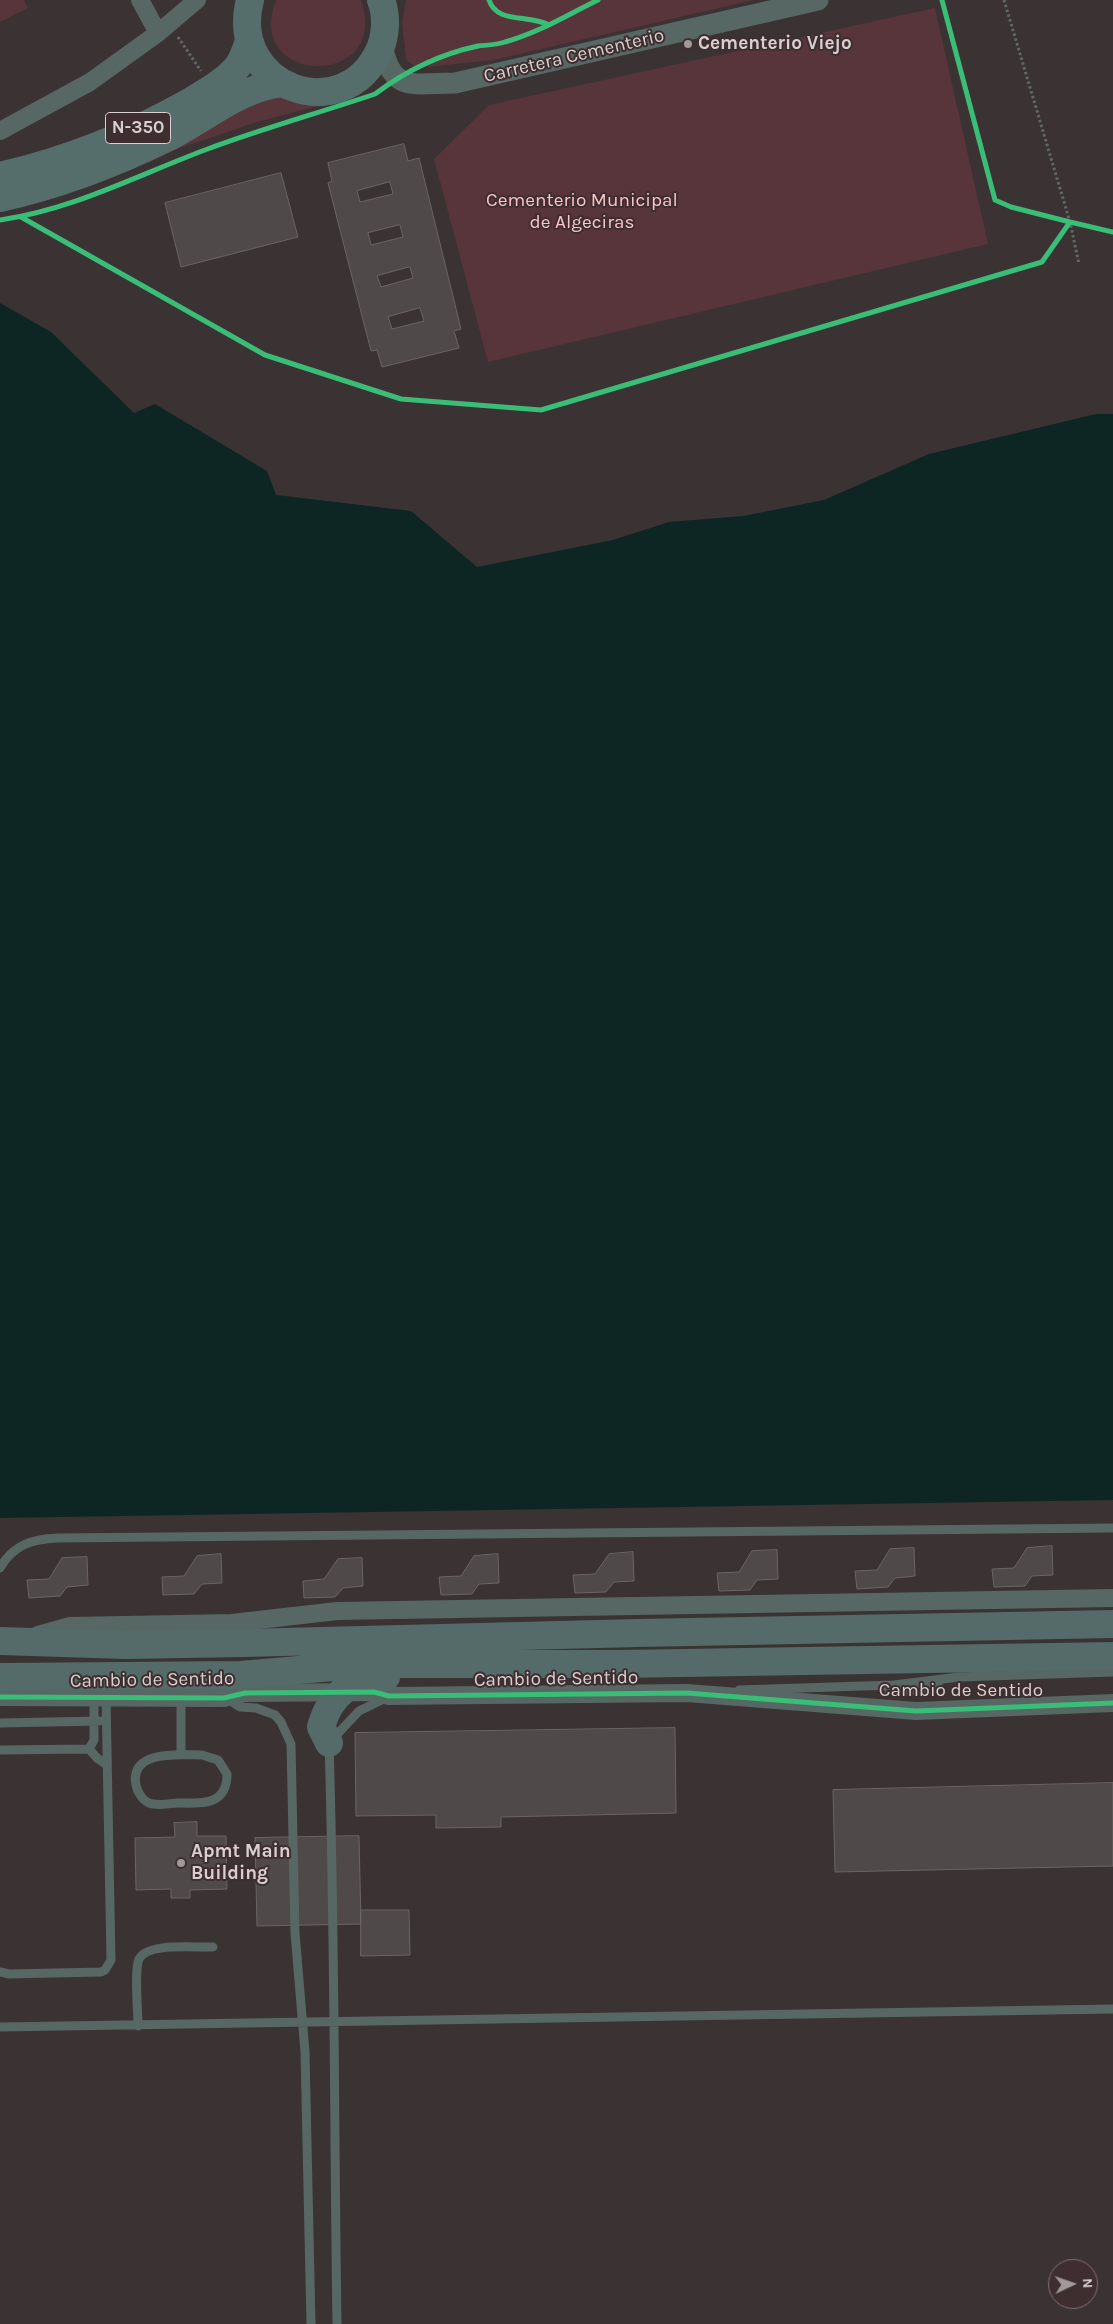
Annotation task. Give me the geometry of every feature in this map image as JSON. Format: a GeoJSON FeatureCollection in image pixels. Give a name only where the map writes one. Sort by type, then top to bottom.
{"type":"FeatureCollection","features":[{"type":"Feature","properties":{"kind":"highway","name":"N-350"},"geometry":{"type":"LineString","coordinates":[[250,0],[247,14],[249,41],[261,66],[281,83],[307,92],[334,90],[358,78],[376,57],[382,44],[385,24],[382,1]]}},
{"type":"Feature","properties":{"kind":"highway","name":"N-350"},"geometry":{"type":"LineString","coordinates":[[0,176],[68,157],[117,138],[166,115],[213,87],[238,66],[249,41]]}},
{"type":"Feature","properties":{"kind":"highway","name":"N-350"},"geometry":{"type":"LineString","coordinates":[[0,198],[84,175],[128,158],[188,127],[247,92],[262,86],[281,83]]}},
{"type":"Feature","properties":{"kind":"main road"},"geometry":{"type":"LineString","coordinates":[[8,1641],[126,1645],[243,1644],[1113,1624]]}},
{"type":"Feature","properties":{"kind":"main road"},"geometry":{"type":"LineString","coordinates":[[0,1677],[241,1675],[368,1664],[620,1664],[1113,1656]]}},
{"type":"Feature","properties":{"kind":"main road"},"geometry":{"type":"LineString","coordinates":[[329,1744],[321,1727],[325,1713],[341,1692],[354,1683],[368,1678],[494,1676],[544,1663]]}},
{"type":"Feature","properties":{"kind":"street"},"geometry":{"type":"LineString","coordinates":[[140,0],[163,29]]}},
{"type":"Feature","properties":{"kind":"street"},"geometry":{"type":"LineString","coordinates":[[0,130],[90,82],[163,29],[197,0]]}},
{"type":"Feature","properties":{"kind":"street","name":"Carretera Cementerio"},"geometry":{"type":"LineString","coordinates":[[382,44],[385,64],[396,78],[407,83],[455,83],[818,0]]}},
{"type":"Feature","properties":{"kind":"street"},"geometry":{"type":"LineString","coordinates":[[8,1641],[70,1626],[232,1623],[337,1611],[1113,1598]]}},
{"type":"Feature","properties":{"kind":"street","name":"Cambio de Sentido"},"geometry":{"type":"LineString","coordinates":[[0,1697],[224,1698],[245,1693],[341,1692],[374,1692],[389,1696],[686,1693],[916,1710],[1113,1703]]}},
{"type":"Feature","properties":{"kind":"lane"},"geometry":{"type":"LineString","coordinates":[[0,1568],[7,1555],[22,1544],[40,1538],[1113,1528]]}},
{"type":"Feature","properties":{"kind":"lane"},"geometry":{"type":"LineString","coordinates":[[686,1693],[822,1686],[894,1685],[959,1677],[1113,1672]]}},
{"type":"Feature","properties":{"kind":"lane"},"geometry":{"type":"LineString","coordinates":[[337,2324],[333,2024],[334,1943],[329,1744],[359,1711],[389,1696]]}},
{"type":"Feature","properties":{"kind":"lane"},"geometry":{"type":"LineString","coordinates":[[0,1972],[9,1974],[100,1972],[109,1965],[111,1954],[106,1721],[100,1697]]}},
{"type":"Feature","properties":{"kind":"lane"},"geometry":{"type":"LineString","coordinates":[[0,1750],[89,1749],[94,1744],[94,1721],[100,1697]]}},
{"type":"Feature","properties":{"kind":"lane"},"geometry":{"type":"LineString","coordinates":[[181,1697],[181,1755]]}},
{"type":"Feature","properties":{"kind":"lane"},"geometry":{"type":"LineString","coordinates":[[224,1698],[240,1707],[256,1708],[275,1715],[281,1722],[291,1744],[295,1933],[302,2024],[311,2324]]}},
{"type":"Feature","properties":{"kind":"lane"},"geometry":{"type":"LineString","coordinates":[[0,1723],[106,1721]]}},
{"type":"Feature","properties":{"kind":"lane"},"geometry":{"type":"LineString","coordinates":[[89,1749],[97,1758],[107,1764]]}},
{"type":"Feature","properties":{"kind":"lane"},"geometry":{"type":"LineString","coordinates":[[181,1755],[202,1755],[218,1760],[227,1774],[224,1790],[220,1797],[204,1803],[149,1803],[142,1797],[135,1781],[140,1765],[155,1756],[181,1755]]}},
{"type":"Feature","properties":{"kind":"lane"},"geometry":{"type":"LineString","coordinates":[[138,2026],[137,1965],[144,1953],[157,1948],[213,1947]]}},
{"type":"Feature","properties":{"kind":"lane"},"geometry":{"type":"LineString","coordinates":[[0,2027],[333,2024],[1113,2009]]}},
{"type":"Feature","properties":{"kind":"path"},"geometry":{"type":"LineString","coordinates":[[1004,0],[1070,222],[1079,264]]}},
{"type":"Feature","properties":{"kind":"path"},"geometry":{"type":"LineString","coordinates":[[163,29],[213,87]]}},
{"type":"Feature","properties":{"kind":"path"},"geometry":{"type":"LineString","coordinates":[[1062,220],[1080,224]]}},
{"type":"Feature","properties":{"kind":"path"},"geometry":{"type":"LineString","coordinates":[[1065,230],[1070,222]]}},
{"type":"Feature","properties":{"kind":"green space"},"geometry":{"type":"Polygon","coordinates":[[[0,0],[24,0],[28,8],[0,22],[0,0]]]}},
{"type":"Feature","properties":{"kind":"green space"},"geometry":{"type":"Polygon","coordinates":[[[276,0],[361,0],[365,29],[356,50],[339,62],[317,66],[296,62],[279,49],[271,28],[276,0]]]}},
{"type":"Feature","properties":{"kind":"green space"},"geometry":{"type":"Polygon","coordinates":[[[406,0],[754,0],[494,60],[417,68],[406,60],[402,22],[406,0]]]}},
{"type":"Feature","properties":{"kind":"green space","name":"Cementerio Municipal de Algeciras"},"geometry":{"type":"Polygon","coordinates":[[[935,8],[988,244],[488,362],[434,159],[489,105],[935,8]]]}},
{"type":"Feature","properties":{"kind":"green space"},"geometry":{"type":"Polygon","coordinates":[[[373,87],[322,105],[257,122],[154,157],[255,97],[373,87]]]}},
{"type":"Feature","properties":{"kind":"water"},"geometry":{"type":"Polygon","coordinates":[[[0,303],[51,332],[134,413],[155,404],[267,471],[276,495],[411,511],[477,567],[613,540],[669,522],[743,516],[824,500],[929,454],[1096,414],[1113,414],[1113,1500],[0,1518],[0,303]]]}},
{"type":"Feature","properties":{"kind":"building"},"geometry":{"type":"Polygon","coordinates":[[[404,144],[408,161],[419,158],[461,329],[454,331],[459,348],[382,367],[377,350],[371,351],[328,183],[332,181],[328,163],[404,144]],[[390,182],[357,191],[360,202],[393,194],[390,182]],[[400,225],[368,233],[371,245],[403,237],[400,225]],[[410,267],[377,276],[381,287],[413,278],[410,267]],[[420,308],[388,317],[392,329],[424,321],[420,308]]]}},
{"type":"Feature","properties":{"kind":"building"},"geometry":{"type":"Polygon","coordinates":[[[281,173],[298,237],[181,267],[165,203],[281,173]]]}},
{"type":"Feature","properties":{"kind":"building"},"geometry":{"type":"Polygon","coordinates":[[[1052,1546],[1053,1575],[1032,1576],[1025,1586],[994,1587],[992,1569],[1014,1568],[1027,1548],[1052,1546]]]}},
{"type":"Feature","properties":{"kind":"building"},"geometry":{"type":"Polygon","coordinates":[[[914,1548],[915,1576],[895,1578],[888,1587],[857,1589],[855,1571],[877,1570],[890,1549],[914,1548]]]}},
{"type":"Feature","properties":{"kind":"building"},"geometry":{"type":"Polygon","coordinates":[[[777,1550],[778,1579],[757,1580],[750,1590],[719,1591],[717,1573],[739,1572],[752,1551],[777,1550]]]}},
{"type":"Feature","properties":{"kind":"building"},"geometry":{"type":"Polygon","coordinates":[[[633,1552],[634,1581],[614,1582],[606,1592],[575,1593],[573,1575],[595,1574],[609,1554],[633,1552]]]}},
{"type":"Feature","properties":{"kind":"building"},"geometry":{"type":"Polygon","coordinates":[[[221,1554],[222,1583],[202,1584],[194,1594],[163,1595],[162,1577],[184,1576],[197,1556],[221,1554]]]}},
{"type":"Feature","properties":{"kind":"building"},"geometry":{"type":"Polygon","coordinates":[[[498,1554],[499,1583],[479,1584],[472,1594],[441,1595],[439,1577],[461,1576],[474,1556],[498,1554]]]}},
{"type":"Feature","properties":{"kind":"building"},"geometry":{"type":"Polygon","coordinates":[[[87,1557],[88,1585],[67,1587],[60,1596],[29,1598],[27,1580],[49,1579],[62,1558],[87,1557]]]}},
{"type":"Feature","properties":{"kind":"building"},"geometry":{"type":"Polygon","coordinates":[[[362,1558],[363,1586],[343,1588],[335,1597],[304,1598],[303,1581],[324,1579],[338,1559],[362,1558]]]}},
{"type":"Feature","properties":{"kind":"building"},"geometry":{"type":"Polygon","coordinates":[[[675,1728],[676,1813],[501,1817],[501,1827],[436,1828],[436,1815],[356,1816],[355,1733],[675,1728]]]}},
{"type":"Feature","properties":{"kind":"building"},"geometry":{"type":"Polygon","coordinates":[[[1113,1783],[1113,1866],[835,1872],[833,1790],[1113,1783]]]}},
{"type":"Feature","properties":{"kind":"building","name":"Apmt Main Building"},"geometry":{"type":"Polygon","coordinates":[[[197,1822],[197,1836],[226,1836],[227,1889],[190,1890],[190,1898],[171,1898],[171,1889],[136,1890],[135,1838],[175,1837],[174,1823],[197,1822]]]}},
{"type":"Feature","properties":{"kind":"building"},"geometry":{"type":"Polygon","coordinates":[[[359,1836],[361,1924],[257,1926],[255,1838],[359,1836]]]}},
{"type":"Feature","properties":{"kind":"building"},"geometry":{"type":"Polygon","coordinates":[[[361,1910],[409,1910],[410,1955],[361,1956],[361,1910]]]}},
{"type":"Feature","properties":{"kind":"cycle path"},"geometry":{"type":"LineString","coordinates":[[489,0],[493,8],[506,16],[549,25]]}},
{"type":"Feature","properties":{"kind":"cycle path"},"geometry":{"type":"LineString","coordinates":[[0,220],[27,215],[79,200],[226,142],[375,94],[412,70],[437,58],[464,49],[498,44],[517,38],[541,29],[598,0]]}},
{"type":"Feature","properties":{"kind":"cycle path"},"geometry":{"type":"LineString","coordinates":[[942,0],[995,200],[1011,207],[1070,222]]}},
{"type":"Feature","properties":{"kind":"cycle path"},"geometry":{"type":"LineString","coordinates":[[21,217],[265,355],[401,399],[541,410],[1042,262],[1070,222],[1113,232]]}},
{"type":"Feature","properties":{"kind":"cycle path"},"geometry":{"type":"LineString","coordinates":[[0,1697],[224,1698],[245,1693],[374,1692],[389,1696],[687,1693],[916,1711],[1113,1703]]}},
{"type":"Feature","properties":{"kind":"place","name":"Cementerio Viejo"},"geometry":{"type":"Point","coordinates":[688,44]}},
{"type":"Feature","properties":{"kind":"place","name":"Apmt Main Building"},"geometry":{"type":"Point","coordinates":[181,1863]}}]}
